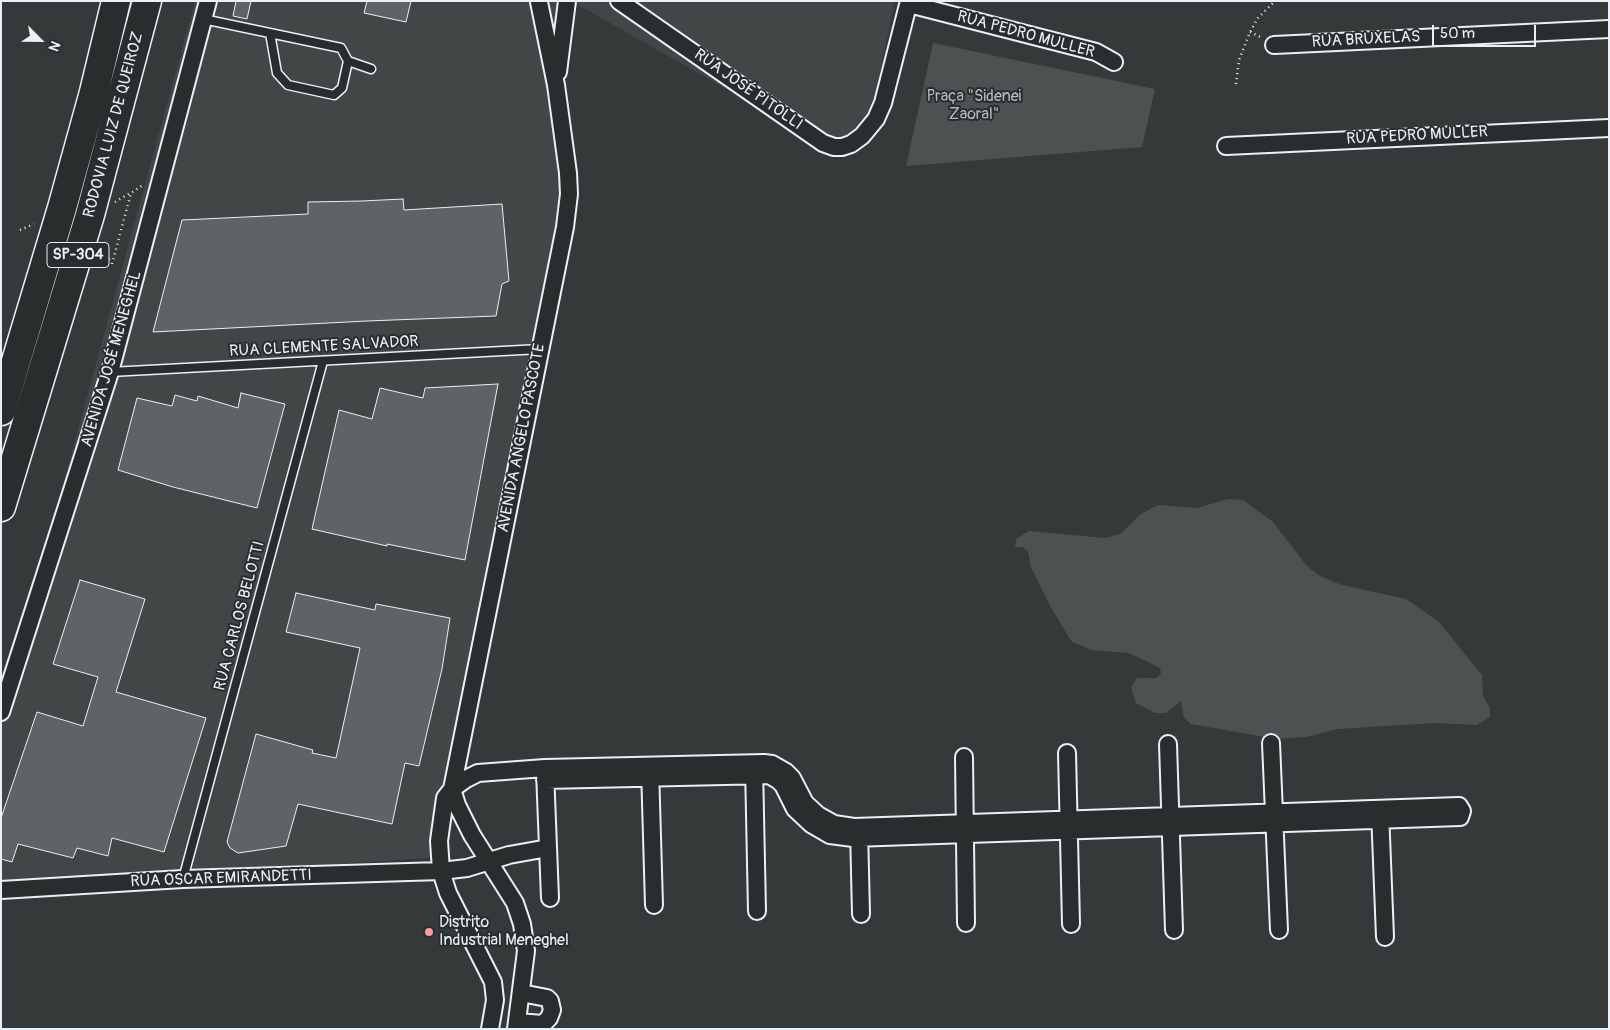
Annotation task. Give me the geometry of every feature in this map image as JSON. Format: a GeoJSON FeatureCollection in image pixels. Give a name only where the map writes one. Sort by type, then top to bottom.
{"type":"FeatureCollection","features":[{"type":"Feature","properties":{"kind":"highway","name":"RODOVIA LUIZ DE QUEIROZ"},"geometry":{"type":"LineString","coordinates":[[1,411],[62,208],[94,92],[116,1]]}},
{"type":"Feature","properties":{"kind":"highway","name":"RODOVIA LUIZ DE QUEIROZ"},"geometry":{"type":"LineString","coordinates":[[1,507],[90,215],[147,1]]}},
{"type":"Feature","properties":{"kind":"street","name":"AVENIDA JOSÉ MENEGHEL"},"geometry":{"type":"LineString","coordinates":[[1,712],[110,372],[208,1]]}},
{"type":"Feature","properties":{"kind":"street"},"geometry":{"type":"LineString","coordinates":[[538,2],[554,6],[566,1]]}},
{"type":"Feature","properties":{"kind":"street","name":"AVENIDA ANGELO PASCOTE"},"geometry":{"type":"LineString","coordinates":[[556,84],[566,1]]}},
{"type":"Feature","properties":{"kind":"street","name":"RUA JOSÉ PITOLLI"},"geometry":{"type":"LineString","coordinates":[[619,1],[823,143],[834,147],[852,144],[862,136],[876,119],[909,3]]}},
{"type":"Feature","properties":{"kind":"street","name":"AVENIDA ANGELO PASCOTE"},"geometry":{"type":"LineString","coordinates":[[490,1029],[495,1000],[493,982],[448,893],[441,872],[439,841],[445,798],[452,789],[565,227],[569,194],[556,84],[538,2]]}},
{"type":"Feature","properties":{"kind":"street","name":"RUA PEDRO MULLER"},"geometry":{"type":"LineString","coordinates":[[909,3],[1096,52],[1114,62]]}},
{"type":"Feature","properties":{"kind":"street","name":"RUA BRUXELAS"},"geometry":{"type":"LineString","coordinates":[[1274,45],[1609,29]]}},
{"type":"Feature","properties":{"kind":"street","name":"RUA PEDRO MULLER"},"geometry":{"type":"LineString","coordinates":[[1226,146],[1609,128]]}},
{"type":"Feature","properties":{"kind":"street"},"geometry":{"type":"LineString","coordinates":[[1271,743],[1279,930]]}},
{"type":"Feature","properties":{"kind":"street"},"geometry":{"type":"LineString","coordinates":[[1168,744],[1174,930]]}},
{"type":"Feature","properties":{"kind":"street"},"geometry":{"type":"LineString","coordinates":[[1067,753],[1071,924]]}},
{"type":"Feature","properties":{"kind":"street"},"geometry":{"type":"LineString","coordinates":[[964,757],[966,923]]}},
{"type":"Feature","properties":{"kind":"street"},"geometry":{"type":"LineString","coordinates":[[521,993],[547,998],[550,1001],[552,1010],[549,1018],[543,1024],[517,1025],[526,951],[522,924],[514,903],[472,835],[452,789],[466,778],[478,773],[545,774],[754,769],[772,764],[792,778],[805,803],[826,820],[859,833],[1380,814],[1385,937]]}},
{"type":"Feature","properties":{"kind":"street"},"geometry":{"type":"LineString","coordinates":[[754,769],[757,911]]}},
{"type":"Feature","properties":{"kind":"street"},"geometry":{"type":"LineString","coordinates":[[650,772],[654,905]]}},
{"type":"Feature","properties":{"kind":"street"},"geometry":{"type":"LineString","coordinates":[[545,774],[550,898]]}},
{"type":"Feature","properties":{"kind":"street"},"geometry":{"type":"LineString","coordinates":[[859,833],[860,914]]}},
{"type":"Feature","properties":{"kind":"street","name":"RUA OSCAR EMIRANDETTI"},"geometry":{"type":"LineString","coordinates":[[1,890],[183,879],[441,872],[467,868],[528,850],[548,848]]}},
{"type":"Feature","properties":{"kind":"lane"},"geometry":{"type":"LineString","coordinates":[[203,18],[341,48],[348,61],[342,88],[334,95],[288,85],[277,73],[270,33]]}},
{"type":"Feature","properties":{"kind":"lane"},"geometry":{"type":"LineString","coordinates":[[348,61],[371,69]]}},
{"type":"Feature","properties":{"kind":"lane"},"geometry":{"type":"LineString","coordinates":[[65,162],[94,92]]}},
{"type":"Feature","properties":{"kind":"lane"},"geometry":{"type":"LineString","coordinates":[[105,192],[112,130]]}},
{"type":"Feature","properties":{"kind":"lane"},"geometry":{"type":"LineString","coordinates":[[54,333],[83,266]]}},
{"type":"Feature","properties":{"kind":"lane"},"geometry":{"type":"LineString","coordinates":[[18,355],[32,280]]}},
{"type":"Feature","properties":{"kind":"lane","name":"RUA CLEMENTE SALVADOR"},"geometry":{"type":"LineString","coordinates":[[110,372],[540,349]]}},
{"type":"Feature","properties":{"kind":"lane","name":"RUA CARLOS BELOTTI"},"geometry":{"type":"LineString","coordinates":[[183,879],[322,361]]}},
{"type":"Feature","properties":{"kind":"path"},"geometry":{"type":"LineString","coordinates":[[1236,84],[1239,60],[1250,32],[1258,18],[1275,1]]}},
{"type":"Feature","properties":{"kind":"path"},"geometry":{"type":"LineString","coordinates":[[112,204],[164,171]]}},
{"type":"Feature","properties":{"kind":"path"},"geometry":{"type":"LineString","coordinates":[[99,248],[105,250],[112,264],[131,193]]}},
{"type":"Feature","properties":{"kind":"path"},"geometry":{"type":"LineString","coordinates":[[20,230],[34,224]]}},
{"type":"Feature","properties":{"kind":"shaded area"},"geometry":{"type":"Polygon","coordinates":[[[195,1],[567,1],[556,85],[568,173],[429,858],[1,887],[1,712],[195,1]]]}},
{"type":"Feature","properties":{"kind":"shaded area"},"geometry":{"type":"Polygon","coordinates":[[[571,1],[895,1],[870,119],[837,146],[811,137],[571,1]]]}},
{"type":"Feature","properties":{"kind":"green space","name":"Praça \"Sidenei Zaoral\""},"geometry":{"type":"Polygon","coordinates":[[[933,43],[1155,89],[1142,147],[906,166],[933,43]]]}},
{"type":"Feature","properties":{"kind":"green space"},"geometry":{"type":"Polygon","coordinates":[[[1228,499],[1243,500],[1273,522],[1307,566],[1320,576],[1342,585],[1406,599],[1439,622],[1482,675],[1483,696],[1490,708],[1490,717],[1477,725],[1435,723],[1337,729],[1307,737],[1277,739],[1191,724],[1184,718],[1181,701],[1166,713],[1155,713],[1136,703],[1131,687],[1137,678],[1157,678],[1161,673],[1160,668],[1129,653],[1092,650],[1072,642],[1050,606],[1031,567],[1028,551],[1022,547],[1015,547],[1016,539],[1029,531],[1105,538],[1120,534],[1141,514],[1158,505],[1197,508],[1228,499]]]}},
{"type":"Feature","properties":{"kind":"building"},"geometry":{"type":"Polygon","coordinates":[[[236,1],[251,1],[247,19],[233,16],[236,1]]]}},
{"type":"Feature","properties":{"kind":"building"},"geometry":{"type":"Polygon","coordinates":[[[367,1],[411,1],[406,22],[364,13],[367,1]]]}},
{"type":"Feature","properties":{"kind":"building"},"geometry":{"type":"Polygon","coordinates":[[[403,199],[404,210],[502,204],[509,281],[502,284],[496,316],[153,332],[182,220],[308,214],[308,202],[403,199]]]}},
{"type":"Feature","properties":{"kind":"building"},"geometry":{"type":"Polygon","coordinates":[[[498,384],[465,560],[387,544],[387,546],[312,529],[339,410],[372,419],[380,388],[423,398],[425,388],[498,384]]]}},
{"type":"Feature","properties":{"kind":"building"},"geometry":{"type":"Polygon","coordinates":[[[241,393],[285,404],[257,508],[173,487],[118,470],[137,398],[172,406],[175,395],[197,401],[198,396],[238,408],[241,393]]]}},
{"type":"Feature","properties":{"kind":"building"},"geometry":{"type":"Polygon","coordinates":[[[80,580],[145,599],[116,692],[206,718],[164,852],[112,838],[108,856],[77,848],[73,858],[18,844],[12,862],[1,859],[1,818],[37,712],[83,726],[98,677],[53,664],[80,580]]]}},
{"type":"Feature","properties":{"kind":"building"},"geometry":{"type":"Polygon","coordinates":[[[296,593],[375,610],[376,604],[450,618],[442,669],[419,766],[405,763],[392,824],[298,804],[286,846],[238,853],[230,848],[227,842],[256,734],[313,750],[312,753],[336,758],[360,648],[286,632],[296,593]]]}},
{"type":"Feature","properties":{"kind":"place","name":"Distrito Industrial Meneghel"},"geometry":{"type":"Point","coordinates":[429,932]}}]}
